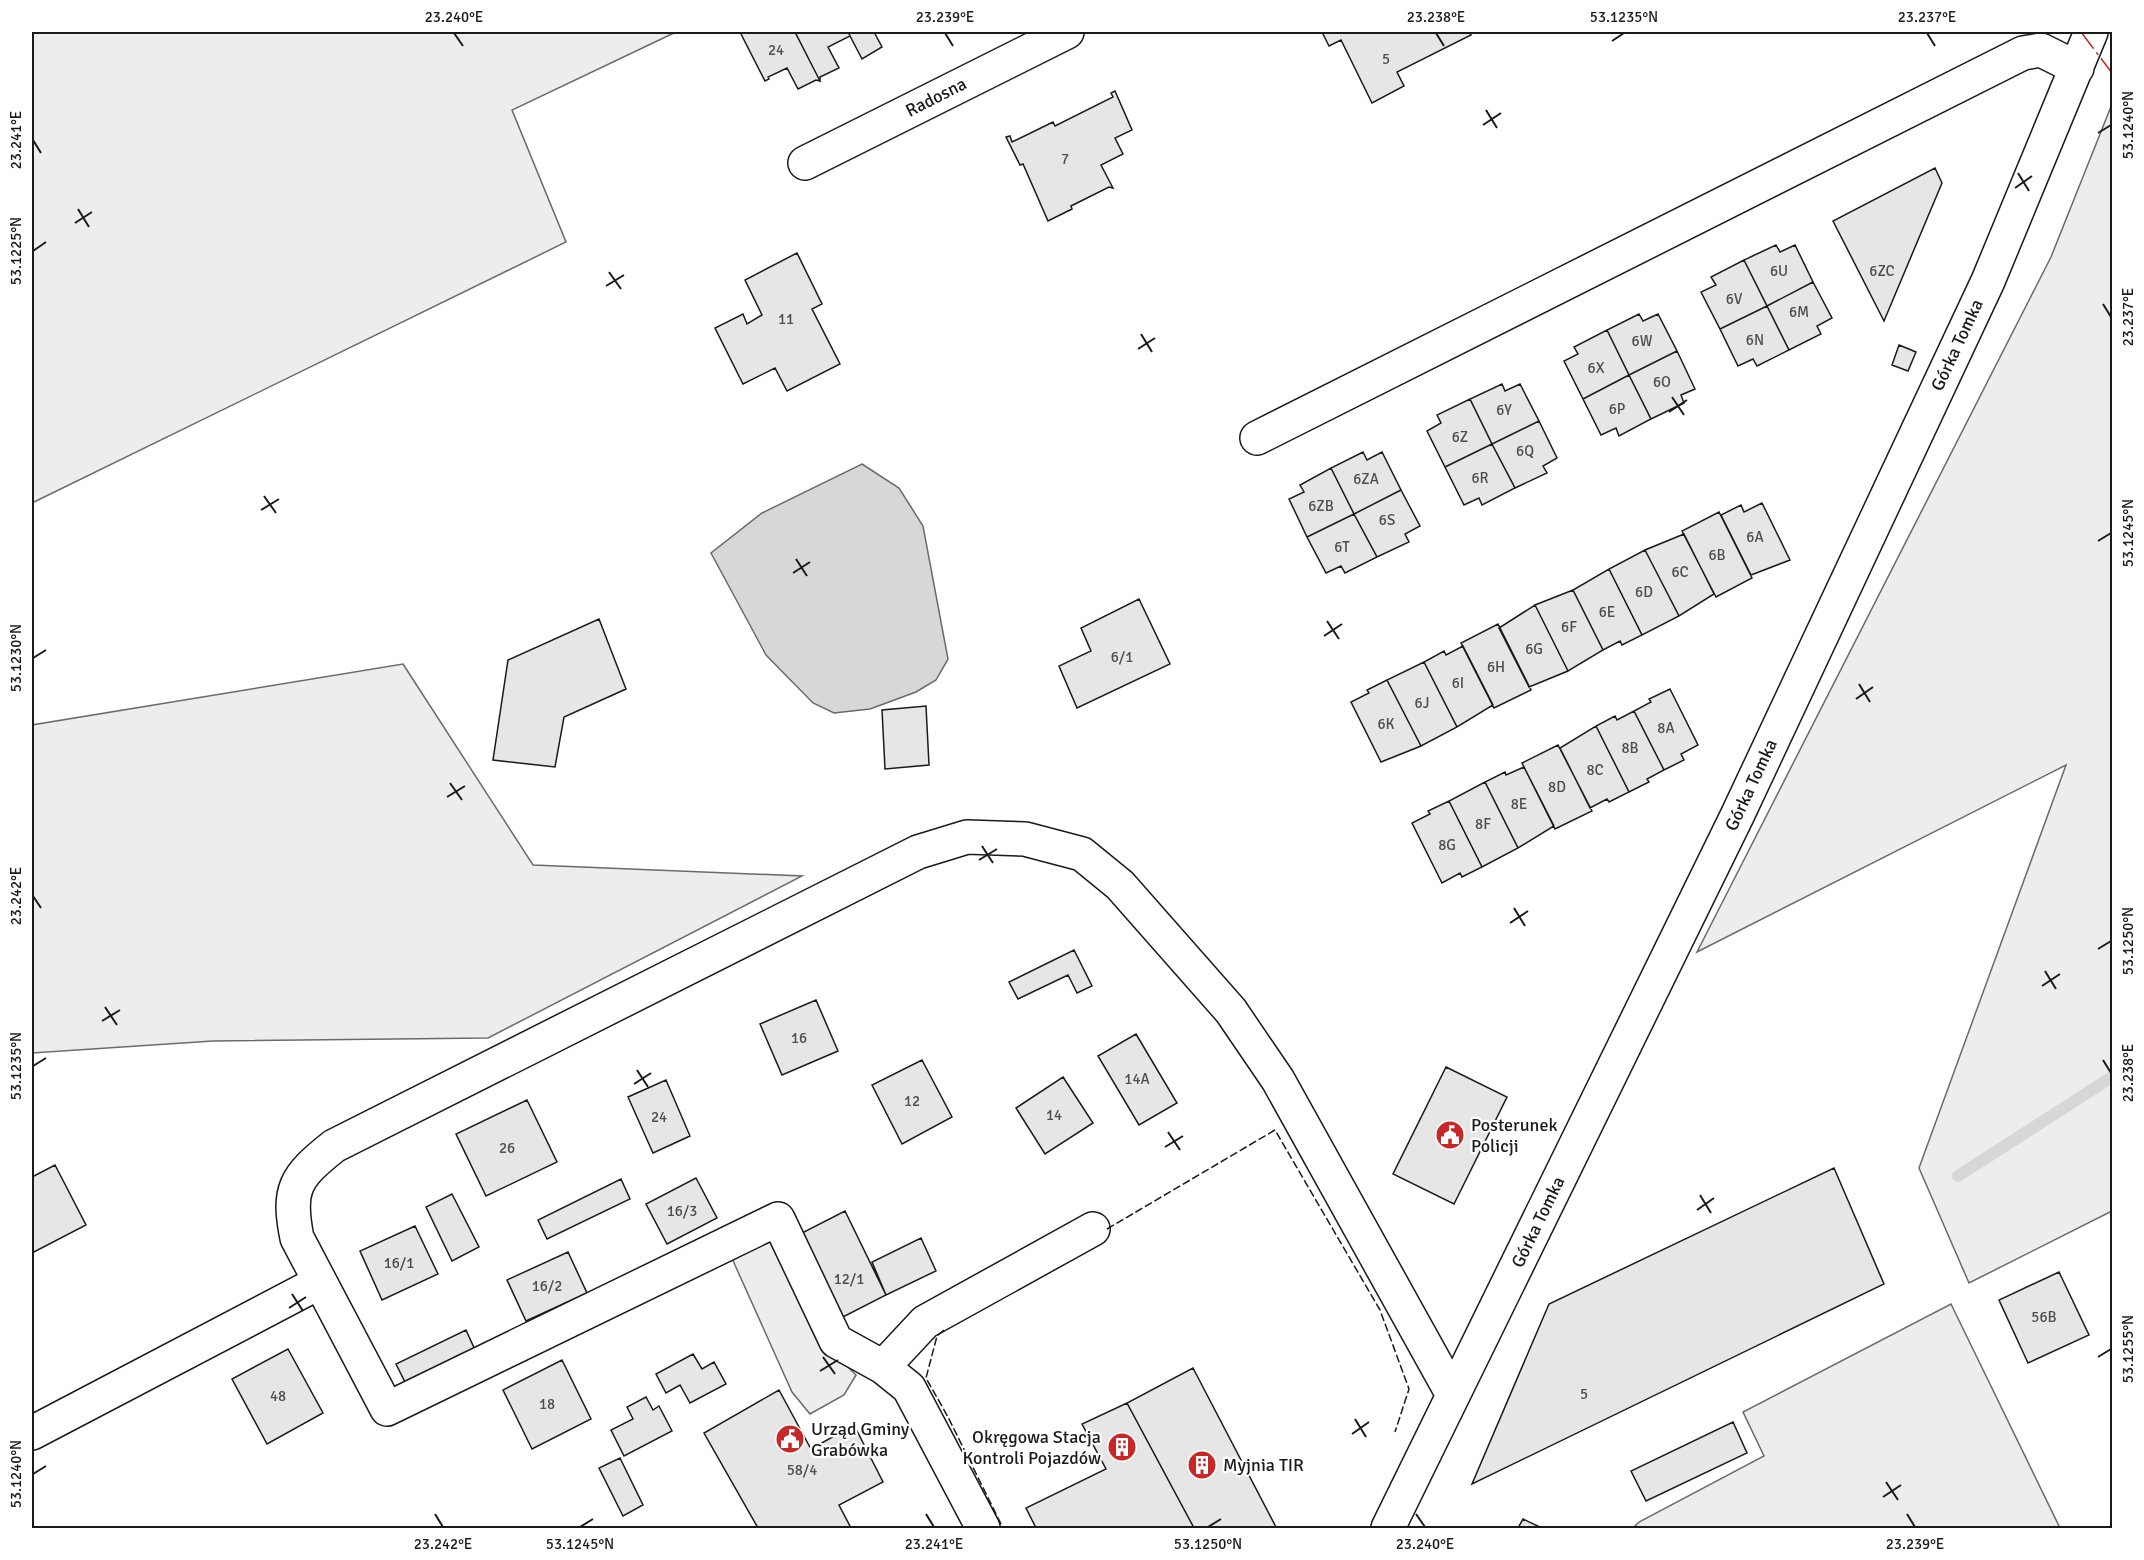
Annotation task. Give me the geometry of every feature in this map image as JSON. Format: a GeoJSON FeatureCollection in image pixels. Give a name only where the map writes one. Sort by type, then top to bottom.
{"type":"FeatureCollection","features":[{"type":"Feature","properties":{"kind":"street","name":"Radosna"},"geometry":{"type":"LineString","coordinates":[[805,163],[1067,32]]}},
{"type":"Feature","properties":{"kind":"street","name":"Górka Tomka"},"geometry":{"type":"LineString","coordinates":[[1388,1528],[1742,806],[1988,281],[2091,32]]}},
{"type":"Feature","properties":{"kind":"street"},"geometry":{"type":"LineString","coordinates":[[1257,438],[2024,53],[2041,50],[2077,68]]}},
{"type":"Feature","properties":{"kind":"street"},"geometry":{"type":"LineString","coordinates":[[983,1528],[909,1388],[883,1367],[836,1341],[778,1219],[387,1409],[297,1238],[291,1209],[297,1184],[308,1167],[334,1146],[918,852],[967,837],[1025,838],[1082,854],[1120,885],[1231,1011],[1278,1080],[1454,1395]]}},
{"type":"Feature","properties":{"kind":"street"},"geometry":{"type":"LineString","coordinates":[[883,1367],[926,1322],[1094,1230]]}},
{"type":"Feature","properties":{"kind":"street"},"geometry":{"type":"LineString","coordinates":[[32,1434],[320,1282]]}},
{"type":"Feature","properties":{"kind":"shaded area"},"geometry":{"type":"Polygon","coordinates":[[[32,32],[676,32],[512,110],[566,242],[32,503],[32,32]]]}},
{"type":"Feature","properties":{"kind":"shaded area"},"geometry":{"type":"Polygon","coordinates":[[[2112,104],[2112,1211],[1969,1283],[1919,1168],[2066,765],[1697,952],[2051,257],[2112,104]]]}},
{"type":"Feature","properties":{"kind":"shaded area"},"geometry":{"type":"Polygon","coordinates":[[[862,464],[899,488],[923,526],[948,659],[936,680],[916,692],[870,709],[834,713],[813,703],[766,655],[711,553],[762,513],[862,464]]]}},
{"type":"Feature","properties":{"kind":"shaded area"},"geometry":{"type":"Polygon","coordinates":[[[403,664],[533,865],[802,876],[488,1038],[213,1041],[32,1053],[32,725],[403,664]]]}},
{"type":"Feature","properties":{"kind":"shaded area"},"geometry":{"type":"Polygon","coordinates":[[[772,1237],[846,1365],[856,1375],[844,1395],[810,1414],[792,1392],[730,1254],[772,1237]]]}},
{"type":"Feature","properties":{"kind":"shaded area"},"geometry":{"type":"Polygon","coordinates":[[[1951,1304],[2060,1528],[1633,1528],[1639,1522],[1764,1456],[1743,1412],[1951,1304]]]}},
{"type":"Feature","properties":{"kind":"building"},"geometry":{"type":"Polygon","coordinates":[[[740,32],[795,32],[820,81],[816,80],[798,89],[787,68],[768,77],[769,79],[765,81],[740,32]]]}},
{"type":"Feature","properties":{"kind":"building"},"geometry":{"type":"Polygon","coordinates":[[[795,32],[848,32],[850,36],[828,47],[839,68],[820,77],[820,81],[795,32]]]}},
{"type":"Feature","properties":{"kind":"building"},"geometry":{"type":"Polygon","coordinates":[[[848,32],[874,32],[882,47],[862,59],[848,32]]]}},
{"type":"Feature","properties":{"kind":"building"},"geometry":{"type":"Polygon","coordinates":[[[1322,32],[1469,32],[1471,35],[1397,72],[1404,86],[1372,103],[1341,40],[1329,46],[1322,32]]]}},
{"type":"Feature","properties":{"kind":"building"},"geometry":{"type":"Polygon","coordinates":[[[1115,91],[1132,130],[1115,138],[1123,154],[1101,165],[1113,188],[1109,187],[1071,206],[1072,209],[1048,221],[1023,164],[1020,165],[1006,137],[1010,136],[1012,142],[1053,122],[1055,126],[1113,97],[1111,93],[1115,91]]]}},
{"type":"Feature","properties":{"kind":"building"},"geometry":{"type":"Polygon","coordinates":[[[1935,168],[1942,183],[1884,321],[1833,221],[1935,168]]]}},
{"type":"Feature","properties":{"kind":"building"},"geometry":{"type":"Polygon","coordinates":[[[1776,245],[1780,252],[1795,245],[1813,282],[1767,306],[1744,260],[1776,245]]]}},
{"type":"Feature","properties":{"kind":"building"},"geometry":{"type":"Polygon","coordinates":[[[797,253],[822,304],[812,309],[840,364],[787,391],[775,368],[743,384],[715,328],[743,314],[747,324],[762,315],[745,280],[797,253]]]}},
{"type":"Feature","properties":{"kind":"building"},"geometry":{"type":"Polygon","coordinates":[[[1744,260],[1767,306],[1720,329],[1701,292],[1716,285],[1711,277],[1744,260]]]}},
{"type":"Feature","properties":{"kind":"building"},"geometry":{"type":"Polygon","coordinates":[[[1813,282],[1832,318],[1817,326],[1821,334],[1789,350],[1767,306],[1813,282]]]}},
{"type":"Feature","properties":{"kind":"building"},"geometry":{"type":"Polygon","coordinates":[[[1767,306],[1789,350],[1757,366],[1753,359],[1738,366],[1720,329],[1767,306]]]}},
{"type":"Feature","properties":{"kind":"building"},"geometry":{"type":"Polygon","coordinates":[[[1639,314],[1643,321],[1658,314],[1677,351],[1629,375],[1607,330],[1639,314]]]}},
{"type":"Feature","properties":{"kind":"building"},"geometry":{"type":"Polygon","coordinates":[[[1607,330],[1629,375],[1583,399],[1564,361],[1578,354],[1574,347],[1607,330]]]}},
{"type":"Feature","properties":{"kind":"building"},"geometry":{"type":"Polygon","coordinates":[[[1899,345],[1916,352],[1908,371],[1892,365],[1899,345]]]}},
{"type":"Feature","properties":{"kind":"building"},"geometry":{"type":"Polygon","coordinates":[[[1677,351],[1695,389],[1681,395],[1684,403],[1651,419],[1629,375],[1677,351]]]}},
{"type":"Feature","properties":{"kind":"building"},"geometry":{"type":"Polygon","coordinates":[[[1629,375],[1651,419],[1619,436],[1616,428],[1601,435],[1583,399],[1629,375]]]}},
{"type":"Feature","properties":{"kind":"building"},"geometry":{"type":"Polygon","coordinates":[[[1502,384],[1505,391],[1520,384],[1539,421],[1492,444],[1470,399],[1502,384]]]}},
{"type":"Feature","properties":{"kind":"building"},"geometry":{"type":"Polygon","coordinates":[[[1470,399],[1492,444],[1445,467],[1427,431],[1441,423],[1437,415],[1470,399]]]}},
{"type":"Feature","properties":{"kind":"building"},"geometry":{"type":"Polygon","coordinates":[[[1539,421],[1557,458],[1543,466],[1547,473],[1515,488],[1492,444],[1539,421]]]}},
{"type":"Feature","properties":{"kind":"building"},"geometry":{"type":"Polygon","coordinates":[[[1492,444],[1515,488],[1482,505],[1479,498],[1464,505],[1445,467],[1492,444]]]}},
{"type":"Feature","properties":{"kind":"building"},"geometry":{"type":"Polygon","coordinates":[[[1363,452],[1367,460],[1382,452],[1401,490],[1354,514],[1331,468],[1363,452]]]}},
{"type":"Feature","properties":{"kind":"building"},"geometry":{"type":"Polygon","coordinates":[[[1331,468],[1354,514],[1307,537],[1289,499],[1304,492],[1300,485],[1331,468]]]}},
{"type":"Feature","properties":{"kind":"building"},"geometry":{"type":"Polygon","coordinates":[[[1401,490],[1420,526],[1405,534],[1409,542],[1377,557],[1354,514],[1401,490]]]}},
{"type":"Feature","properties":{"kind":"building"},"geometry":{"type":"Polygon","coordinates":[[[1762,503],[1790,560],[1751,575],[1721,515],[1741,505],[1744,512],[1762,503]]]}},
{"type":"Feature","properties":{"kind":"building"},"geometry":{"type":"Polygon","coordinates":[[[1719,512],[1752,578],[1716,597],[1682,531],[1719,512]]]}},
{"type":"Feature","properties":{"kind":"building"},"geometry":{"type":"Polygon","coordinates":[[[1354,514],[1377,557],[1345,573],[1341,566],[1326,573],[1307,537],[1354,514]]]}},
{"type":"Feature","properties":{"kind":"building"},"geometry":{"type":"Polygon","coordinates":[[[1684,534],[1714,594],[1679,616],[1645,550],[1684,534]]]}},
{"type":"Feature","properties":{"kind":"building"},"geometry":{"type":"Polygon","coordinates":[[[1645,550],[1679,616],[1642,635],[1609,569],[1645,550]]]}},
{"type":"Feature","properties":{"kind":"building"},"geometry":{"type":"Polygon","coordinates":[[[1609,569],[1642,635],[1622,645],[1620,641],[1603,650],[1573,590],[1609,569]]]}},
{"type":"Feature","properties":{"kind":"building"},"geometry":{"type":"Polygon","coordinates":[[[1573,590],[1603,650],[1568,671],[1535,605],[1573,590]]]}},
{"type":"Feature","properties":{"kind":"building"},"geometry":{"type":"Polygon","coordinates":[[[1139,599],[1170,664],[1077,708],[1059,666],[1091,651],[1081,628],[1139,599]]]}},
{"type":"Feature","properties":{"kind":"building"},"geometry":{"type":"Polygon","coordinates":[[[1535,605],[1568,671],[1529,687],[1499,628],[1535,605]]]}},
{"type":"Feature","properties":{"kind":"building"},"geometry":{"type":"Polygon","coordinates":[[[599,619],[626,689],[564,717],[555,767],[493,760],[508,660],[599,619]]]}},
{"type":"Feature","properties":{"kind":"building"},"geometry":{"type":"Polygon","coordinates":[[[1498,624],[1531,690],[1494,708],[1461,643],[1498,624]]]}},
{"type":"Feature","properties":{"kind":"building"},"geometry":{"type":"Polygon","coordinates":[[[1463,646],[1493,705],[1457,727],[1424,662],[1444,651],[1446,655],[1463,646]]]}},
{"type":"Feature","properties":{"kind":"building"},"geometry":{"type":"Polygon","coordinates":[[[1424,662],[1457,727],[1421,746],[1387,680],[1424,662]]]}},
{"type":"Feature","properties":{"kind":"building"},"geometry":{"type":"Polygon","coordinates":[[[1387,680],[1421,746],[1381,762],[1351,702],[1369,693],[1367,690],[1387,680]]]}},
{"type":"Feature","properties":{"kind":"building"},"geometry":{"type":"Polygon","coordinates":[[[1670,689],[1698,745],[1681,754],[1684,760],[1664,770],[1634,711],[1651,702],[1649,699],[1670,689]]]}},
{"type":"Feature","properties":{"kind":"building"},"geometry":{"type":"Polygon","coordinates":[[[926,706],[929,765],[885,769],[882,710],[926,706]]]}},
{"type":"Feature","properties":{"kind":"building"},"geometry":{"type":"Polygon","coordinates":[[[1634,711],[1664,770],[1647,779],[1649,782],[1629,792],[1596,726],[1615,716],[1617,720],[1634,711]]]}},
{"type":"Feature","properties":{"kind":"building"},"geometry":{"type":"Polygon","coordinates":[[[1596,726],[1629,792],[1609,802],[1607,799],[1590,808],[1560,748],[1596,726]]]}},
{"type":"Feature","properties":{"kind":"building"},"geometry":{"type":"Polygon","coordinates":[[[1558,745],[1592,811],[1555,829],[1522,763],[1558,745]]]}},
{"type":"Feature","properties":{"kind":"building"},"geometry":{"type":"Polygon","coordinates":[[[1524,767],[1554,826],[1518,848],[1485,782],[1505,772],[1506,775],[1524,767]]]}},
{"type":"Feature","properties":{"kind":"building"},"geometry":{"type":"Polygon","coordinates":[[[1485,782],[1518,848],[1482,867],[1449,801],[1485,782]]]}},
{"type":"Feature","properties":{"kind":"building"},"geometry":{"type":"Polygon","coordinates":[[[1449,801],[1482,867],[1462,877],[1460,873],[1442,883],[1412,823],[1430,814],[1428,811],[1449,801]]]}},
{"type":"Feature","properties":{"kind":"building"},"geometry":{"type":"Polygon","coordinates":[[[1074,950],[1092,986],[1077,993],[1068,975],[1018,999],[1009,982],[1074,950]]]}},
{"type":"Feature","properties":{"kind":"building"},"geometry":{"type":"Polygon","coordinates":[[[816,1000],[838,1051],[782,1075],[760,1024],[816,1000]]]}},
{"type":"Feature","properties":{"kind":"building"},"geometry":{"type":"Polygon","coordinates":[[[1136,1034],[1177,1103],[1139,1125],[1098,1056],[1136,1034]]]}},
{"type":"Feature","properties":{"kind":"building"},"geometry":{"type":"Polygon","coordinates":[[[922,1060],[952,1117],[902,1144],[872,1085],[922,1060]]]}},
{"type":"Feature","properties":{"kind":"building","name":"Posterunek Policji"},"geometry":{"type":"Polygon","coordinates":[[[1446,1067],[1507,1097],[1454,1204],[1393,1174],[1446,1067]]]}},
{"type":"Feature","properties":{"kind":"building"},"geometry":{"type":"Polygon","coordinates":[[[1063,1077],[1093,1123],[1045,1154],[1016,1108],[1063,1077]]]}},
{"type":"Feature","properties":{"kind":"building"},"geometry":{"type":"Polygon","coordinates":[[[666,1080],[690,1136],[653,1153],[628,1097],[666,1080]]]}},
{"type":"Feature","properties":{"kind":"building"},"geometry":{"type":"Polygon","coordinates":[[[527,1100],[557,1162],[486,1196],[456,1134],[527,1100]]]}},
{"type":"Feature","properties":{"kind":"building"},"geometry":{"type":"Polygon","coordinates":[[[55,1165],[86,1225],[32,1253],[32,1177],[55,1165]]]}},
{"type":"Feature","properties":{"kind":"building"},"geometry":{"type":"Polygon","coordinates":[[[1834,1168],[1884,1284],[1472,1484],[1549,1304],[1834,1168]]]}},
{"type":"Feature","properties":{"kind":"building"},"geometry":{"type":"Polygon","coordinates":[[[696,1178],[717,1218],[667,1244],[646,1204],[696,1178]]]}},
{"type":"Feature","properties":{"kind":"building"},"geometry":{"type":"Polygon","coordinates":[[[621,1179],[630,1199],[547,1239],[538,1220],[621,1179]]]}},
{"type":"Feature","properties":{"kind":"building"},"geometry":{"type":"Polygon","coordinates":[[[452,1194],[479,1247],[452,1261],[426,1207],[452,1194]]]}},
{"type":"Feature","properties":{"kind":"building"},"geometry":{"type":"Polygon","coordinates":[[[845,1211],[886,1295],[839,1319],[798,1235],[845,1211]]]}},
{"type":"Feature","properties":{"kind":"building"},"geometry":{"type":"Polygon","coordinates":[[[415,1226],[438,1274],[382,1300],[360,1251],[415,1226]]]}},
{"type":"Feature","properties":{"kind":"building"},"geometry":{"type":"Polygon","coordinates":[[[921,1238],[936,1271],[886,1295],[872,1262],[921,1238]]]}},
{"type":"Feature","properties":{"kind":"building"},"geometry":{"type":"Polygon","coordinates":[[[568,1252],[587,1293],[526,1321],[507,1280],[568,1252]]]}},
{"type":"Feature","properties":{"kind":"building"},"geometry":{"type":"Polygon","coordinates":[[[2059,1272],[2089,1335],[2028,1363],[1999,1300],[2059,1272]]]}},
{"type":"Feature","properties":{"kind":"building"},"geometry":{"type":"Polygon","coordinates":[[[466,1330],[475,1350],[406,1384],[396,1364],[466,1330]]]}},
{"type":"Feature","properties":{"kind":"building"},"geometry":{"type":"Polygon","coordinates":[[[288,1349],[323,1413],[267,1444],[232,1379],[288,1349]]]}},
{"type":"Feature","properties":{"kind":"building"},"geometry":{"type":"Polygon","coordinates":[[[693,1354],[702,1369],[714,1362],[726,1384],[690,1403],[680,1385],[666,1393],[656,1374],[693,1354]]]}},
{"type":"Feature","properties":{"kind":"building"},"geometry":{"type":"Polygon","coordinates":[[[562,1360],[591,1419],[532,1449],[503,1390],[562,1360]]]}},
{"type":"Feature","properties":{"kind":"building","name":"Myjnia TIR"},"geometry":{"type":"Polygon","coordinates":[[[1193,1368],[1276,1527],[1194,1528],[1127,1403],[1193,1368]]]}},
{"type":"Feature","properties":{"kind":"building"},"geometry":{"type":"Polygon","coordinates":[[[779,1390],[811,1449],[854,1425],[883,1482],[839,1505],[851,1528],[758,1528],[704,1433],[779,1390]]]}},
{"type":"Feature","properties":{"kind":"building"},"geometry":{"type":"Polygon","coordinates":[[[646,1397],[653,1410],[659,1406],[672,1431],[624,1456],[611,1430],[633,1419],[627,1407],[646,1397]]]}},
{"type":"Feature","properties":{"kind":"building","name":"Okręgowa Stacja Kontroli Pojazdów"},"geometry":{"type":"Polygon","coordinates":[[[1127,1403],[1194,1528],[1036,1528],[1026,1508],[1106,1469],[1082,1424],[1127,1403]]]}},
{"type":"Feature","properties":{"kind":"building"},"geometry":{"type":"Polygon","coordinates":[[[1733,1422],[1747,1453],[1646,1501],[1631,1471],[1733,1422]]]}},
{"type":"Feature","properties":{"kind":"building"},"geometry":{"type":"Polygon","coordinates":[[[620,1458],[643,1505],[623,1516],[599,1468],[620,1458]]]}},
{"type":"Feature","properties":{"kind":"building"},"geometry":{"type":"Polygon","coordinates":[[[1523,1519],[1542,1528],[1518,1528],[1523,1519]]]}},
{"type":"Feature","properties":{"kind":"waterway"},"geometry":{"type":"LineString","coordinates":[[1958,1176],[2112,1077]]}},
{"type":"Feature","properties":{"kind":"fence"},"geometry":{"type":"LineString","coordinates":[[1107,1229],[1275,1130],[1380,1310],[1409,1389],[1395,1432]]}},
{"type":"Feature","properties":{"kind":"fence"},"geometry":{"type":"LineString","coordinates":[[944,1330],[937,1336],[926,1378],[1003,1528]]}},
{"type":"Feature","properties":{"kind":"power"},"geometry":{"type":"LineString","coordinates":[[2081,32],[2112,73]]}},
{"type":"Feature","properties":{"kind":"place","name":"Posterunek Policji"},"geometry":{"type":"Point","coordinates":[1450,1135]}},
{"type":"Feature","properties":{"kind":"place","name":"Urząd Gminy Grabówka"},"geometry":{"type":"Point","coordinates":[790,1439]}},
{"type":"Feature","properties":{"kind":"place","name":"Okręgowa Stacja Kontroli Pojazdów"},"geometry":{"type":"Point","coordinates":[1122,1447]}},
{"type":"Feature","properties":{"kind":"place","name":"Myjnia TIR"},"geometry":{"type":"Point","coordinates":[1202,1465]}}]}
